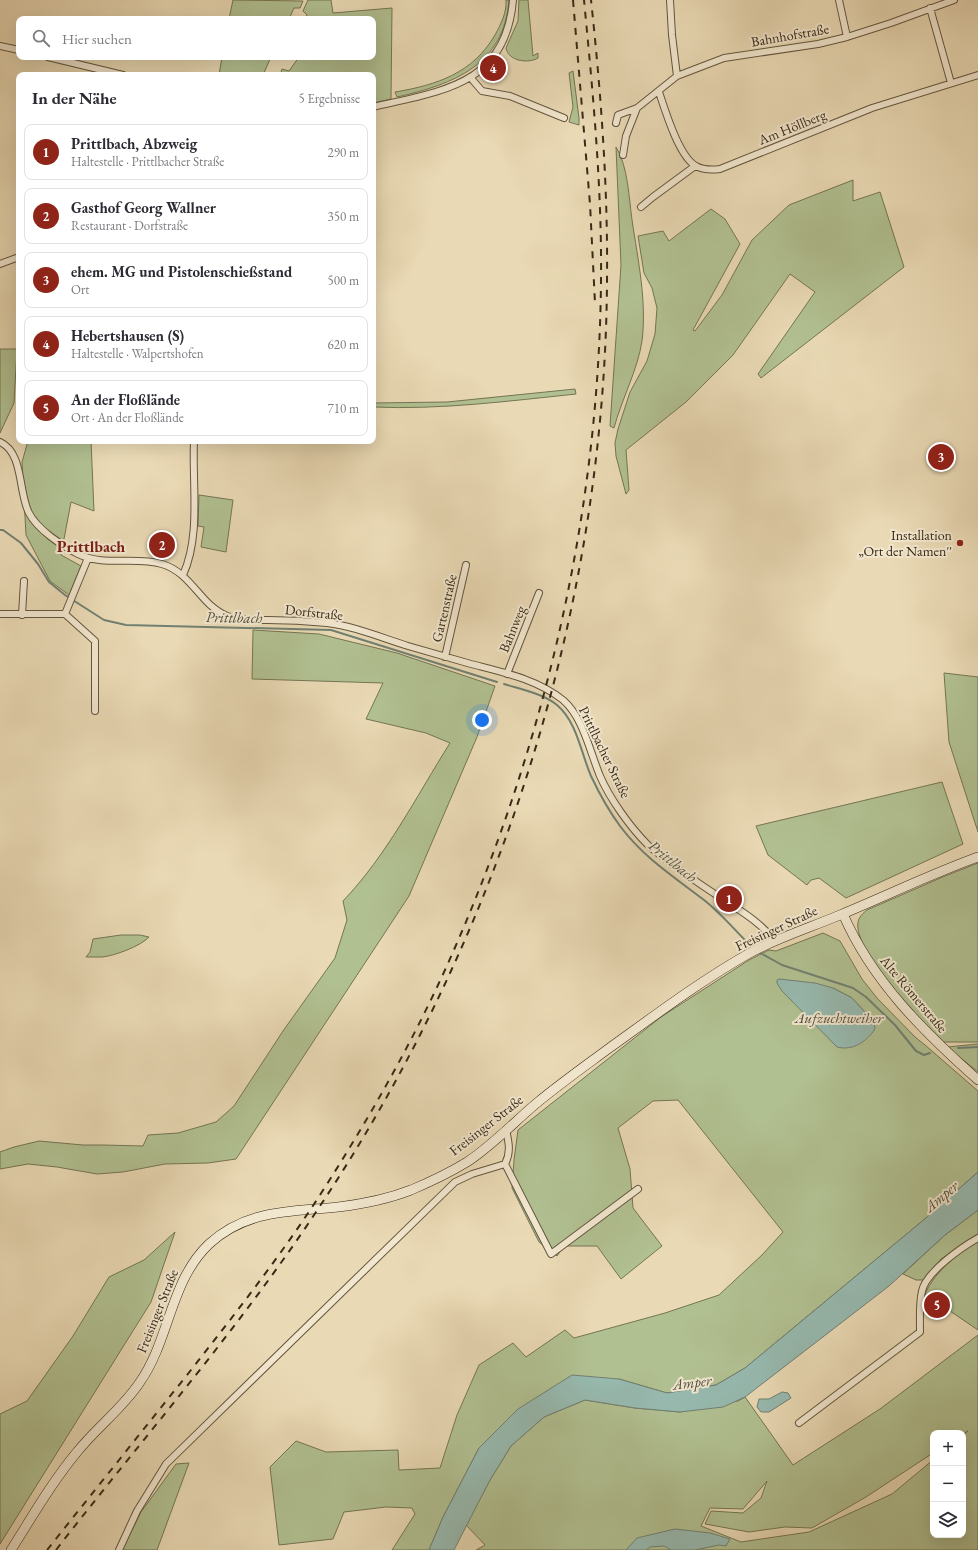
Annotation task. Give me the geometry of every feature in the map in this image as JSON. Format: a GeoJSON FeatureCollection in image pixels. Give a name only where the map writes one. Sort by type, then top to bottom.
{"type":"FeatureCollection","features":[{"type":"Feature","properties":{"kind":"main road","name":"Freisinger Straße"},"geometry":{"type":"LineString","coordinates":[[11,1550],[68,1463],[80,1448],[131,1395],[140,1382],[150,1367],[160,1344],[173,1303],[185,1275],[200,1254],[224,1233],[257,1216],[277,1212],[339,1207],[364,1203],[385,1199],[410,1190],[467,1161],[506,1130],[541,1099],[608,1049],[713,976],[752,952],[917,881],[978,857]]}},
{"type":"Feature","properties":{"kind":"main road","name":"Alte Römerstraße"},"geometry":{"type":"LineString","coordinates":[[843,914],[864,956],[904,1008],[941,1047],[978,1080]]}},
{"type":"Feature","properties":{"kind":"street"},"geometry":{"type":"LineString","coordinates":[[376,106],[444,89],[470,77],[484,68],[498,52],[510,25],[513,0]]}},
{"type":"Feature","properties":{"kind":"street"},"geometry":{"type":"LineString","coordinates":[[670,0],[672,35],[677,76]]}},
{"type":"Feature","properties":{"kind":"street"},"geometry":{"type":"LineString","coordinates":[[839,0],[847,37]]}},
{"type":"Feature","properties":{"kind":"street","name":"Bahnhofstraße"},"geometry":{"type":"LineString","coordinates":[[616,123],[618,115],[637,108],[659,92],[677,76],[724,58],[818,44],[847,37],[954,0]]}},
{"type":"Feature","properties":{"kind":"street"},"geometry":{"type":"LineString","coordinates":[[930,8],[951,83]]}},
{"type":"Feature","properties":{"kind":"street"},"geometry":{"type":"LineString","coordinates":[[0,46],[16,49]]}},
{"type":"Feature","properties":{"kind":"street"},"geometry":{"type":"LineString","coordinates":[[61,60],[111,72]]}},
{"type":"Feature","properties":{"kind":"street","name":"Am Höllberg"},"geometry":{"type":"LineString","coordinates":[[695,166],[709,170],[720,169],[872,108],[978,75]]}},
{"type":"Feature","properties":{"kind":"street"},"geometry":{"type":"LineString","coordinates":[[470,77],[482,91],[510,96],[564,118]]}},
{"type":"Feature","properties":{"kind":"street"},"geometry":{"type":"LineString","coordinates":[[641,207],[695,166],[691,163],[678,143],[659,92]]}},
{"type":"Feature","properties":{"kind":"street"},"geometry":{"type":"LineString","coordinates":[[623,155],[626,136],[637,108]]}},
{"type":"Feature","properties":{"kind":"street"},"geometry":{"type":"LineString","coordinates":[[0,264],[16,258]]}},
{"type":"Feature","properties":{"kind":"street","name":"Dorfstraße"},"geometry":{"type":"LineString","coordinates":[[0,442],[4,444],[13,454],[18,469],[23,498],[29,514],[37,524],[69,549],[88,558],[105,561],[154,562],[168,567],[183,575],[216,610],[228,616],[243,619],[290,620],[332,624],[515,676]]}},
{"type":"Feature","properties":{"kind":"street"},"geometry":{"type":"LineString","coordinates":[[183,575],[188,565],[194,514],[194,444]]}},
{"type":"Feature","properties":{"kind":"street"},"geometry":{"type":"LineString","coordinates":[[65,614],[88,558]]}},
{"type":"Feature","properties":{"kind":"street","name":"Gartenstraße"},"geometry":{"type":"LineString","coordinates":[[445,657],[466,565]]}},
{"type":"Feature","properties":{"kind":"street"},"geometry":{"type":"LineString","coordinates":[[22,615],[24,581]]}},
{"type":"Feature","properties":{"kind":"street","name":"Bahnweg"},"geometry":{"type":"LineString","coordinates":[[507,674],[539,593]]}},
{"type":"Feature","properties":{"kind":"street"},"geometry":{"type":"LineString","coordinates":[[0,614],[65,614],[95,641],[95,711]]}},
{"type":"Feature","properties":{"kind":"street","name":"Prittlbacher Straße"},"geometry":{"type":"LineString","coordinates":[[515,676],[543,688],[563,700],[571,708],[584,734],[602,781],[618,807],[648,846],[683,872],[753,919],[768,932],[775,941]]}},
{"type":"Feature","properties":{"kind":"street"},"geometry":{"type":"LineString","coordinates":[[118,1550],[137,1511],[166,1464],[455,1182],[472,1174],[505,1164],[510,1148],[506,1130]]}},
{"type":"Feature","properties":{"kind":"street"},"geometry":{"type":"LineString","coordinates":[[505,1164],[551,1254],[638,1189]]}},
{"type":"Feature","properties":{"kind":"street"},"geometry":{"type":"LineString","coordinates":[[799,1423],[920,1332],[922,1292],[925,1283],[944,1262],[978,1238]]}},
{"type":"Feature","properties":{"kind":"green space"},"geometry":{"type":"Polygon","coordinates":[[[233,0],[303,1],[300,8],[294,8],[290,16],[230,16],[233,0]]]}},
{"type":"Feature","properties":{"kind":"green space"},"geometry":{"type":"Polygon","coordinates":[[[308,0],[331,0],[333,13],[392,8],[391,99],[376,102],[376,72],[281,72],[282,69],[289,71],[297,60],[376,60],[376,16],[306,16],[303,11],[308,0]]]}},
{"type":"Feature","properties":{"kind":"green space"},"geometry":{"type":"Polygon","coordinates":[[[506,0],[509,0],[505,22],[497,41],[486,56],[472,68],[456,78],[438,86],[397,97],[395,92],[439,81],[465,68],[476,59],[495,35],[505,13],[506,0]]]}},
{"type":"Feature","properties":{"kind":"green space"},"geometry":{"type":"Polygon","coordinates":[[[519,0],[528,0],[533,56],[538,53],[538,58],[534,60],[524,61],[514,58],[510,56],[506,48],[518,21],[519,0]]]}},
{"type":"Feature","properties":{"kind":"green space"},"geometry":{"type":"Polygon","coordinates":[[[222,60],[270,60],[264,72],[220,72],[222,60]]]}},
{"type":"Feature","properties":{"kind":"green space"},"geometry":{"type":"Polygon","coordinates":[[[573,71],[579,125],[569,122],[573,107],[569,73],[573,71]]]}},
{"type":"Feature","properties":{"kind":"green space"},"geometry":{"type":"Polygon","coordinates":[[[616,147],[626,173],[643,296],[643,326],[642,341],[637,363],[614,428],[610,426],[621,265],[616,147]]]}},
{"type":"Feature","properties":{"kind":"green space"},"geometry":{"type":"Polygon","coordinates":[[[853,180],[853,201],[880,192],[904,267],[761,378],[758,374],[815,292],[790,274],[733,355],[686,402],[626,450],[629,490],[626,494],[616,456],[615,443],[630,392],[647,361],[655,334],[657,308],[652,288],[644,273],[638,236],[663,231],[669,241],[711,209],[725,219],[740,244],[693,330],[695,331],[722,295],[752,240],[789,205],[853,180]]]}},
{"type":"Feature","properties":{"kind":"green space"},"geometry":{"type":"Polygon","coordinates":[[[0,349],[16,349],[14,403],[0,433],[0,349]]]}},
{"type":"Feature","properties":{"kind":"green space"},"geometry":{"type":"Polygon","coordinates":[[[575,389],[576,394],[449,406],[398,408],[376,407],[376,403],[447,402],[575,389]]]}},
{"type":"Feature","properties":{"kind":"green space"},"geometry":{"type":"Polygon","coordinates":[[[27,444],[91,444],[94,511],[71,502],[61,555],[81,566],[69,595],[50,581],[26,535],[22,462],[27,444]]]}},
{"type":"Feature","properties":{"kind":"green space"},"geometry":{"type":"Polygon","coordinates":[[[199,495],[233,500],[226,552],[201,547],[204,527],[198,526],[199,495]]]}},
{"type":"Feature","properties":{"kind":"green space"},"geometry":{"type":"Polygon","coordinates":[[[253,630],[319,634],[397,653],[495,686],[477,737],[409,896],[236,1159],[208,1163],[165,1164],[123,1172],[97,1174],[28,1164],[0,1169],[0,1152],[14,1147],[39,1141],[83,1145],[143,1146],[148,1135],[178,1133],[216,1122],[234,1106],[283,1031],[335,958],[347,920],[343,901],[374,864],[387,845],[450,743],[426,733],[366,719],[383,683],[252,679],[253,630]]]}},
{"type":"Feature","properties":{"kind":"green space"},"geometry":{"type":"Polygon","coordinates":[[[944,673],[978,677],[978,832],[949,742],[944,673]]]}},
{"type":"Feature","properties":{"kind":"green space"},"geometry":{"type":"Polygon","coordinates":[[[942,782],[963,844],[846,898],[819,878],[811,880],[807,885],[768,855],[756,826],[942,782]]]}},
{"type":"Feature","properties":{"kind":"green space"},"geometry":{"type":"Polygon","coordinates":[[[978,863],[978,1042],[942,1042],[905,1003],[877,968],[859,935],[858,922],[861,915],[867,910],[978,863]]]}},
{"type":"Feature","properties":{"kind":"green space"},"geometry":{"type":"Polygon","coordinates":[[[823,933],[840,941],[862,979],[877,998],[915,1037],[978,1091],[978,1172],[926,1218],[745,1368],[716,1385],[667,1393],[619,1379],[479,1448],[443,1517],[429,1550],[392,1550],[415,1514],[412,1508],[386,1507],[344,1512],[333,1539],[279,1545],[270,1467],[296,1441],[326,1452],[398,1450],[399,1470],[440,1468],[457,1415],[479,1365],[513,1343],[526,1357],[565,1330],[574,1338],[665,1313],[719,1295],[762,1255],[783,1232],[678,1100],[653,1101],[618,1128],[630,1169],[633,1208],[662,1246],[621,1279],[597,1246],[564,1246],[557,1256],[539,1242],[512,1188],[518,1130],[661,1017],[749,960],[769,950],[776,951],[823,933]],[[833,988],[874,1022],[852,998],[833,988]]]}},
{"type":"Feature","properties":{"kind":"green space"},"geometry":{"type":"Polygon","coordinates":[[[121,935],[140,935],[149,937],[140,944],[120,953],[102,957],[86,957],[90,952],[93,939],[121,935]]]}},
{"type":"Feature","properties":{"kind":"green space"},"geometry":{"type":"Polygon","coordinates":[[[978,1044],[978,1072],[947,1047],[978,1044]]]}},
{"type":"Feature","properties":{"kind":"green space"},"geometry":{"type":"Polygon","coordinates":[[[978,1210],[978,1234],[941,1259],[923,1280],[916,1280],[903,1274],[945,1235],[978,1210]]]}},
{"type":"Feature","properties":{"kind":"green space"},"geometry":{"type":"Polygon","coordinates":[[[175,1232],[151,1302],[0,1544],[0,1414],[27,1401],[73,1336],[109,1277],[144,1260],[175,1232]]]}},
{"type":"Feature","properties":{"kind":"green space"},"geometry":{"type":"Polygon","coordinates":[[[978,1242],[978,1330],[925,1294],[929,1286],[947,1264],[978,1242]]]}},
{"type":"Feature","properties":{"kind":"green space"},"geometry":{"type":"Polygon","coordinates":[[[978,1335],[978,1550],[476,1550],[485,1545],[466,1525],[490,1480],[511,1446],[544,1417],[585,1400],[635,1408],[680,1412],[738,1401],[745,1397],[793,1465],[880,1409],[978,1335]]]}},
{"type":"Feature","properties":{"kind":"green space"},"geometry":{"type":"Polygon","coordinates":[[[189,1463],[157,1550],[122,1550],[141,1512],[176,1464],[189,1463]]]}},
{"type":"Feature","properties":{"kind":"water","name":"Aufzuchtweiher"},"geometry":{"type":"Polygon","coordinates":[[[777,980],[815,983],[833,988],[852,998],[874,1022],[875,1029],[868,1038],[859,1044],[848,1048],[837,1047],[782,991],[777,983],[777,980]]]}},
{"type":"Feature","properties":{"kind":"water"},"geometry":{"type":"Polygon","coordinates":[[[978,1172],[978,1210],[945,1235],[889,1286],[745,1397],[723,1407],[680,1412],[635,1408],[585,1400],[544,1417],[511,1446],[490,1480],[454,1550],[429,1550],[443,1517],[479,1448],[518,1409],[572,1375],[619,1379],[667,1393],[716,1385],[745,1368],[926,1218],[978,1172]]]}},
{"type":"Feature","properties":{"kind":"water"},"geometry":{"type":"Polygon","coordinates":[[[782,1392],[788,1393],[791,1398],[769,1412],[761,1412],[757,1407],[759,1399],[769,1399],[782,1392]]]}},
{"type":"Feature","properties":{"kind":"water"},"geometry":{"type":"Polygon","coordinates":[[[675,1529],[710,1533],[730,1539],[726,1546],[719,1545],[695,1550],[671,1550],[664,1546],[650,1547],[646,1550],[626,1550],[637,1538],[675,1529]]]}},
{"type":"Feature","properties":{"kind":"waterway","name":"Prittlbach"},"geometry":{"type":"LineString","coordinates":[[0,530],[3,530],[21,543],[38,564],[49,582],[65,595],[104,620],[126,625],[331,630],[497,682]]}},
{"type":"Feature","properties":{"kind":"waterway","name":"Prittlbach"},"geometry":{"type":"LineString","coordinates":[[504,684],[532,692],[552,701],[564,712],[578,738],[591,776],[608,808],[620,826],[649,857],[670,875],[711,905],[754,949]]}},
{"type":"Feature","properties":{"kind":"waterway","name":"Prittlbach"},"geometry":{"type":"LineString","coordinates":[[757,951],[782,965],[853,988],[866,997],[895,1025],[916,1051],[924,1055],[930,1053]]}},
{"type":"Feature","properties":{"kind":"waterway","name":"Prittlbach"},"geometry":{"type":"LineString","coordinates":[[958,1048],[978,1047]]}},
{"type":"Feature","properties":{"kind":"railway"},"geometry":{"type":"LineString","coordinates":[[573,0],[590,204],[595,303]]}},
{"type":"Feature","properties":{"kind":"railway"},"geometry":{"type":"LineString","coordinates":[[47,1550],[244,1302],[295,1232],[344,1156],[378,1099],[425,1012],[453,952],[486,872],[515,790],[540,708],[561,624],[578,539],[590,453],[598,367],[601,281],[600,211],[594,105],[584,0]]}},
{"type":"Feature","properties":{"kind":"railway"},"geometry":{"type":"LineString","coordinates":[[56,1550],[222,1342],[286,1256],[316,1212],[381,1107],[438,998],[488,884],[529,768],[562,649],[586,527],[601,405],[607,281],[607,246],[601,105],[591,0]]}},
{"type":"Feature","properties":{"kind":"place","name":"Hebertshausen (S)"},"geometry":{"type":"Point","coordinates":[493,68]}},
{"type":"Feature","properties":{"kind":"place","name":"ehem. MG und Pistolenschießstand"},"geometry":{"type":"Point","coordinates":[941,457]}},
{"type":"Feature","properties":{"kind":"place","name":"Installation „Ort der Namen''"},"geometry":{"type":"Point","coordinates":[960,543]}},
{"type":"Feature","properties":{"kind":"place","name":"Gasthof Georg Wallner"},"geometry":{"type":"Point","coordinates":[162,545]}},
{"type":"Feature","properties":{"kind":"place","name":"Prittlbach, Abzweig"},"geometry":{"type":"Point","coordinates":[729,899]}},
{"type":"Feature","properties":{"kind":"place","name":"An der Floßlände"},"geometry":{"type":"Point","coordinates":[937,1305]}},
{"type":"Feature","properties":{"kind":"district","name":"Prittlbach"},"geometry":{"type":"Point","coordinates":[91,546]}},
{"type":"Feature","properties":{"kind":"water label","name":"Amper"},"geometry":{"type":"Point","coordinates":[941,1196]}},
{"type":"Feature","properties":{"kind":"water label","name":"Amper"},"geometry":{"type":"Point","coordinates":[692,1382]}}]}
